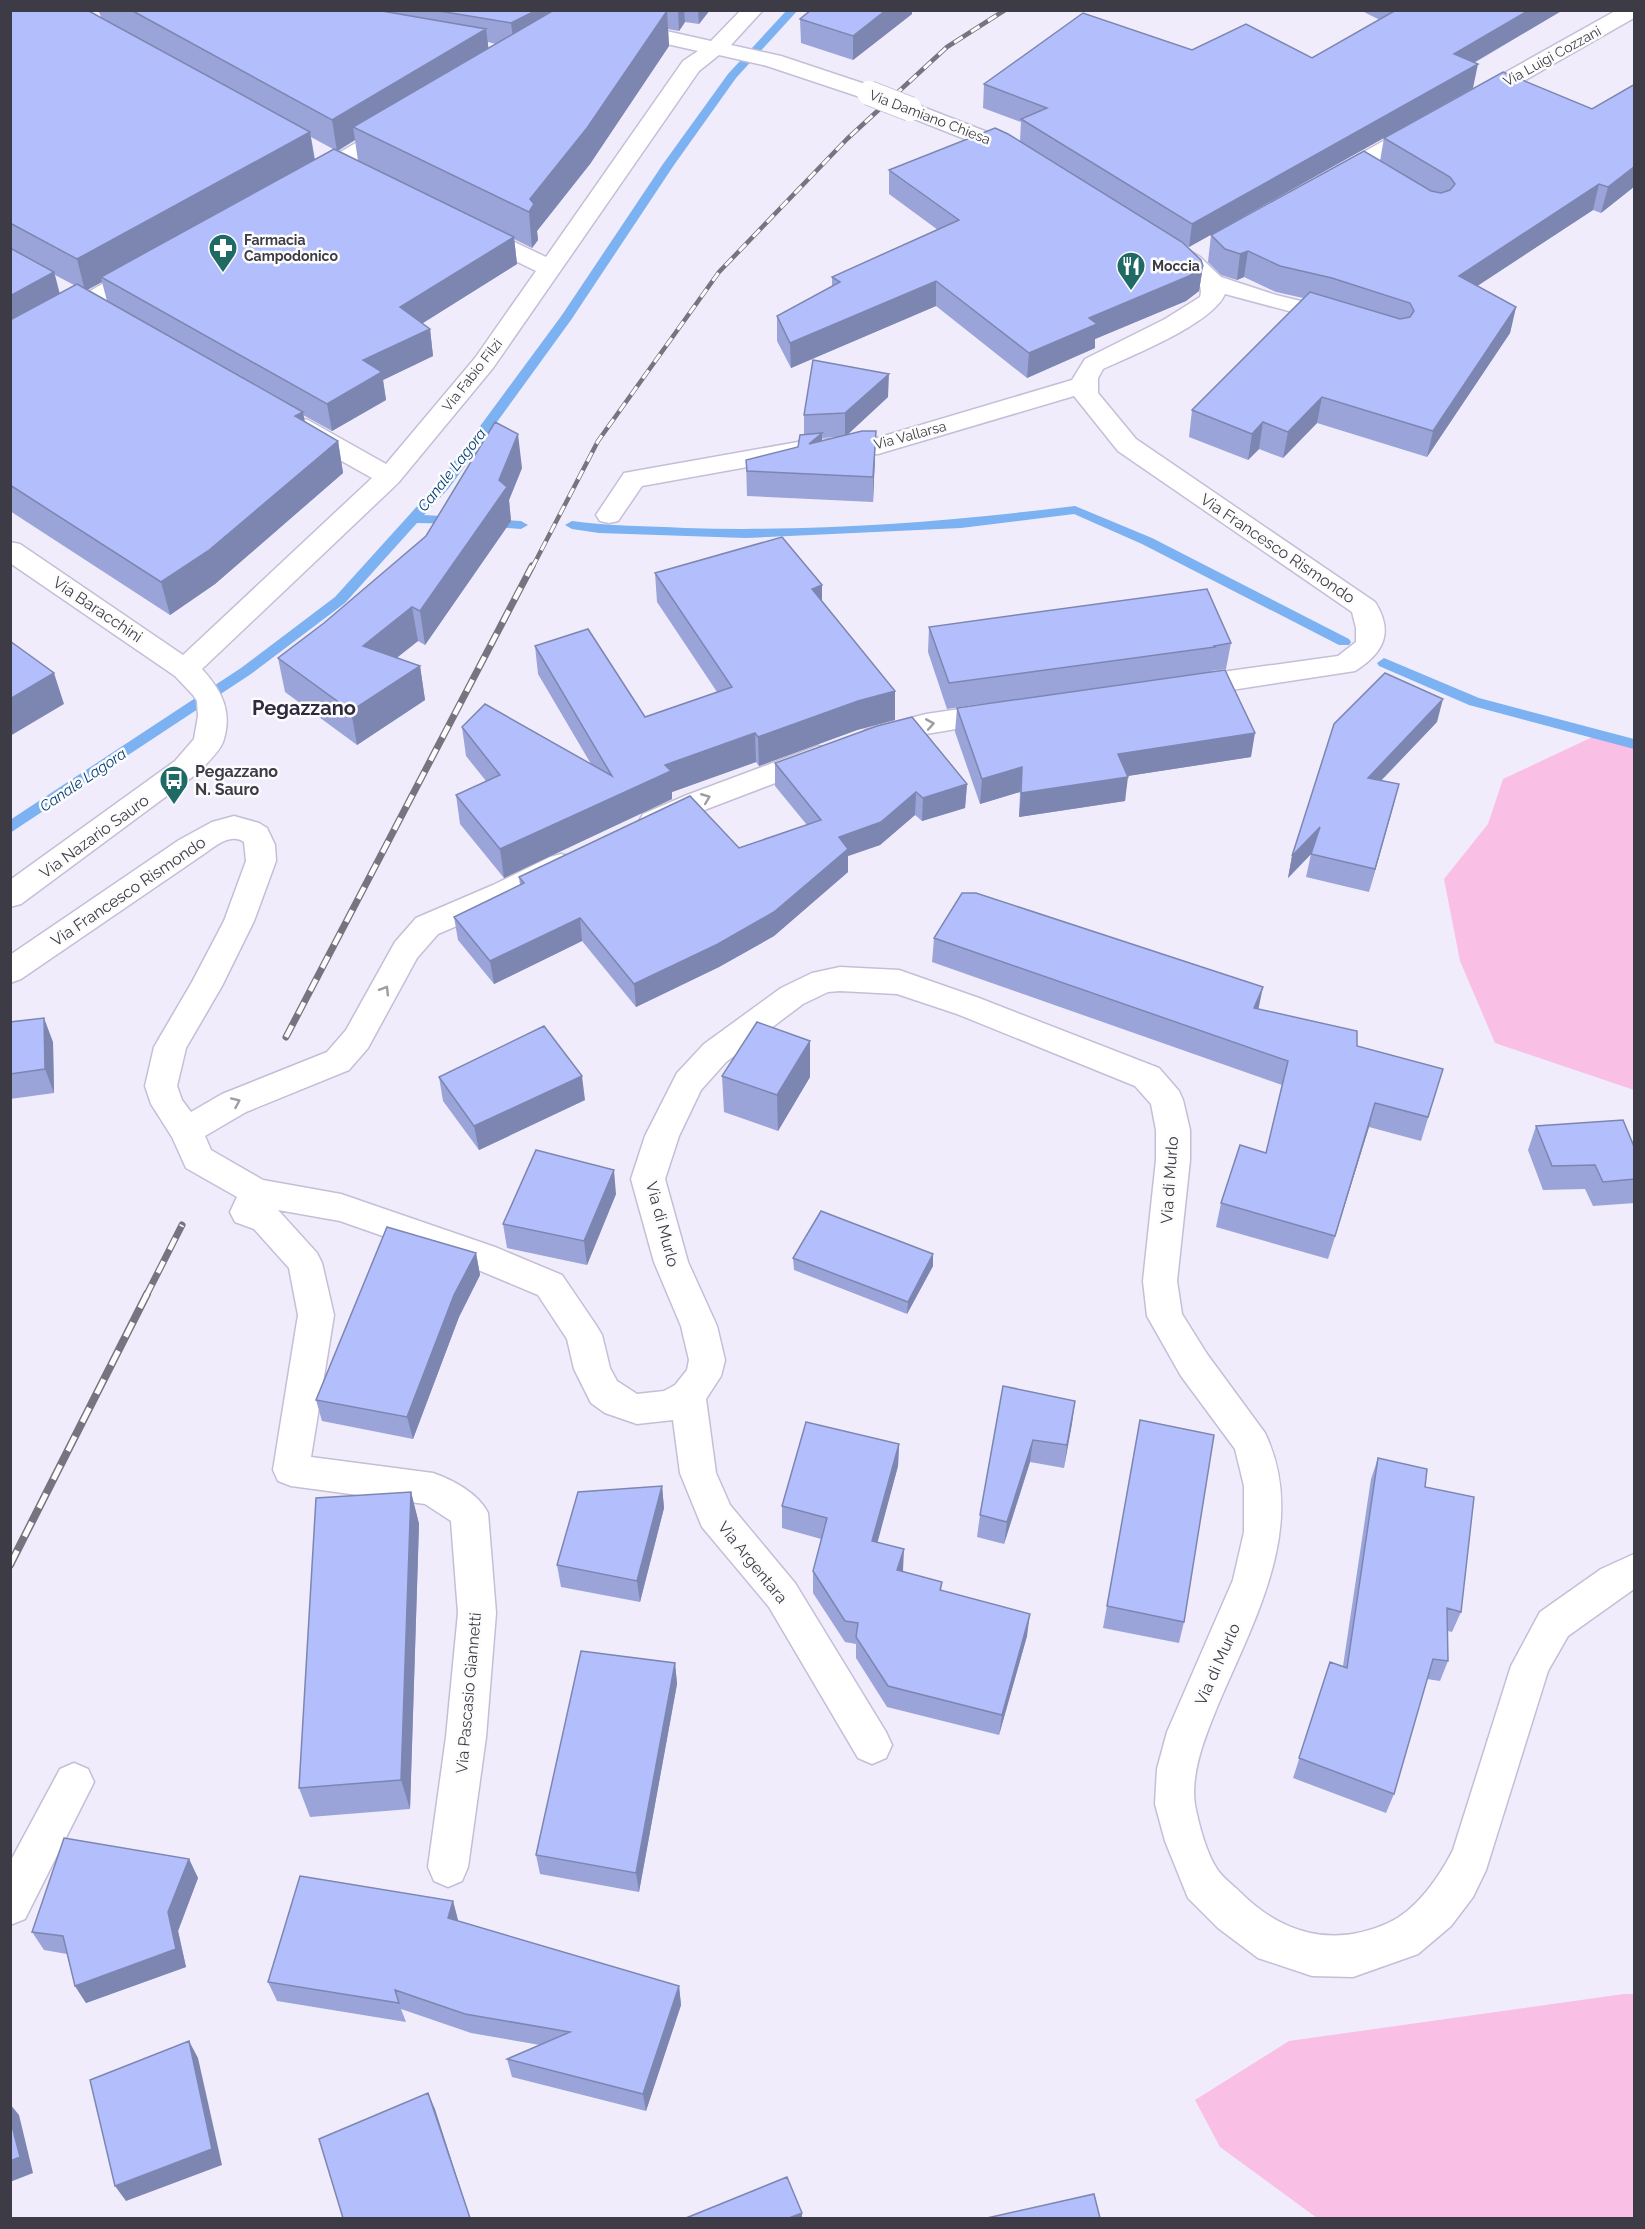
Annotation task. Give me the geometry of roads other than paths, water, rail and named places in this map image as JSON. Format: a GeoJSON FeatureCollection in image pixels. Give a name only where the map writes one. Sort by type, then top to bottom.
{"type":"FeatureCollection","features":[{"type":"Feature","properties":{"kind":"street","name":"Via Fabio Filzi"},"geometry":{"type":"LineString","coordinates":[[185,669],[389,477],[484,363],[691,66],[717,47],[753,10]]}},
{"type":"Feature","properties":{"kind":"street","name":"Via Luigi Cozzani"},"geometry":{"type":"LineString","coordinates":[[1460,108],[1633,10]]}},
{"type":"Feature","properties":{"kind":"street","name":"Via Damiano Chiesa"},"geometry":{"type":"LineString","coordinates":[[604,24],[773,61],[910,109],[1016,151],[1036,164]]}},
{"type":"Feature","properties":{"kind":"street"},"geometry":{"type":"LineString","coordinates":[[296,187],[417,116]]}},
{"type":"Feature","properties":{"kind":"street"},"geometry":{"type":"LineString","coordinates":[[1319,187],[1368,170],[1439,119]]}},
{"type":"Feature","properties":{"kind":"street"},"geometry":{"type":"LineString","coordinates":[[316,153],[358,175]]}},
{"type":"Feature","properties":{"kind":"street"},"geometry":{"type":"LineString","coordinates":[[454,222],[549,268]]}},
{"type":"Feature","properties":{"kind":"street"},"geometry":{"type":"LineString","coordinates":[[1083,385],[1086,373],[1094,364],[1186,316],[1209,302],[1214,292],[1212,282],[1198,254],[1146,235]]}},
{"type":"Feature","properties":{"kind":"street"},"geometry":{"type":"LineString","coordinates":[[10,346],[94,310],[164,260]]}},
{"type":"Feature","properties":{"kind":"street"},"geometry":{"type":"LineString","coordinates":[[1212,282],[1268,300],[1318,311],[1362,325]]}},
{"type":"Feature","properties":{"kind":"street"},"geometry":{"type":"LineString","coordinates":[[56,288],[94,310]]}},
{"type":"Feature","properties":{"kind":"street","name":"Via Vallarsa"},"geometry":{"type":"LineString","coordinates":[[609,515],[633,479],[810,448],[878,446],[1083,385]]}},
{"type":"Feature","properties":{"kind":"street","name":"Via Francesco Rismondo"},"geometry":{"type":"LineString","coordinates":[[1083,385],[1091,403],[1127,445],[1365,608],[1372,630],[1371,645],[1364,654],[1345,664],[1158,691]]}},
{"type":"Feature","properties":{"kind":"street"},"geometry":{"type":"LineString","coordinates":[[277,414],[389,477]]}},
{"type":"Feature","properties":{"kind":"street","name":"Via Baracchini"},"geometry":{"type":"LineString","coordinates":[[10,550],[185,669],[203,688],[211,701],[212,716]]}},
{"type":"Feature","properties":{"kind":"street"},"geometry":{"type":"LineString","coordinates":[[627,834],[697,801],[868,739],[926,724],[1032,709]]}},
{"type":"Feature","properties":{"kind":"street","name":"Via Nazario Sauro"},"geometry":{"type":"LineString","coordinates":[[10,896],[185,768],[208,742],[212,716]]}},
{"type":"Feature","properties":{"kind":"street","name":"Via Francesco Rismondo"},"geometry":{"type":"LineString","coordinates":[[10,971],[214,834],[234,827],[248,830],[256,836],[260,845],[261,861],[239,921],[206,986],[170,1047],[163,1072],[161,1086],[164,1095],[186,1131]]}},
{"type":"Feature","properties":{"kind":"street"},"geometry":{"type":"LineString","coordinates":[[586,853],[504,893],[428,926],[406,950],[357,1039],[338,1060],[234,1103],[186,1131],[198,1159],[256,1192],[341,1208],[483,1257],[550,1285],[584,1335],[592,1369],[604,1392],[618,1402],[637,1409],[669,1406],[688,1396]]}},
{"type":"Feature","properties":{"kind":"street","name":"Via di Murlo"},"geometry":{"type":"LineString","coordinates":[[688,1396],[702,1377],[707,1360],[699,1326],[671,1262],[648,1179],[674,1110],[689,1082],[715,1053],[792,996],[823,981],[840,979],[899,982],[968,1006],[1147,1077],[1167,1100],[1173,1130],[1173,1160],[1160,1281],[1165,1316],[1194,1365],[1252,1444],[1262,1486],[1263,1532],[1252,1580],[1187,1732],[1177,1769],[1175,1804],[1185,1841],[1203,1884],[1233,1914],[1273,1943],[1312,1955],[1353,1956],[1404,1939],[1436,1911],[1458,1883],[1472,1857],[1530,1666],[1554,1624],[1614,1581],[1635,1571]]}},
{"type":"Feature","properties":{"kind":"street","name":"Via Pascasio Giannetti"},"geometry":{"type":"LineString","coordinates":[[256,1192],[247,1212],[266,1219],[304,1263],[316,1315],[291,1470],[433,1489],[469,1513],[477,1614],[466,1737],[448,1867]]}},
{"type":"Feature","properties":{"kind":"street","name":"Via Argentara"},"geometry":{"type":"LineString","coordinates":[[688,1396],[698,1473],[715,1515],[782,1594],[872,1745]]}},
{"type":"Feature","properties":{"kind":"street"},"geometry":{"type":"LineString","coordinates":[[10,1905],[74,1782]]}},
{"type":"Feature","properties":{"kind":"waterway","name":"Canale Lagora"},"geometry":{"type":"LineString","coordinates":[[413,519],[444,485],[567,317],[669,164],[732,76],[793,10]]}},
{"type":"Feature","properties":{"kind":"waterway"},"geometry":{"type":"LineString","coordinates":[[572,525],[599,529],[746,534],[961,524],[1075,510],[1147,541],[1344,642]]}},
{"type":"Feature","properties":{"kind":"waterway","name":"Canale Lagora"},"geometry":{"type":"LineString","coordinates":[[10,828],[246,671],[340,600],[413,519]]}},
{"type":"Feature","properties":{"kind":"waterway"},"geometry":{"type":"LineString","coordinates":[[413,519],[458,521]]}},
{"type":"Feature","properties":{"kind":"waterway"},"geometry":{"type":"LineString","coordinates":[[486,523],[521,525]]}},
{"type":"Feature","properties":{"kind":"waterway"},"geometry":{"type":"LineString","coordinates":[[1384,663],[1474,702],[1634,744]]}},
{"type":"Feature","properties":{"kind":"railway"},"geometry":{"type":"LineString","coordinates":[[532,568],[598,441],[719,272],[847,139],[947,47],[1005,10]]}},
{"type":"Feature","properties":{"kind":"railway"},"geometry":{"type":"LineString","coordinates":[[286,1037],[532,566]]}},
{"type":"Feature","properties":{"kind":"railway"},"geometry":{"type":"LineString","coordinates":[[146,1296],[182,1225]]}},
{"type":"Feature","properties":{"kind":"railway"},"geometry":{"type":"LineString","coordinates":[[10,1565],[147,1294]]}},
{"type":"Feature","properties":{"kind":"place","name":"Farmacia Campodonico"},"geometry":{"type":"Point","coordinates":[223,274]}},
{"type":"Feature","properties":{"kind":"place","name":"Moccia"},"geometry":{"type":"Point","coordinates":[1131,292]}},
{"type":"Feature","properties":{"kind":"place","name":"Pegazzano N. Sauro"},"geometry":{"type":"Point","coordinates":[174,806]}},
{"type":"Feature","properties":{"kind":"district","name":"Pegazzano"},"geometry":{"type":"Point","coordinates":[304,708]}}]}
